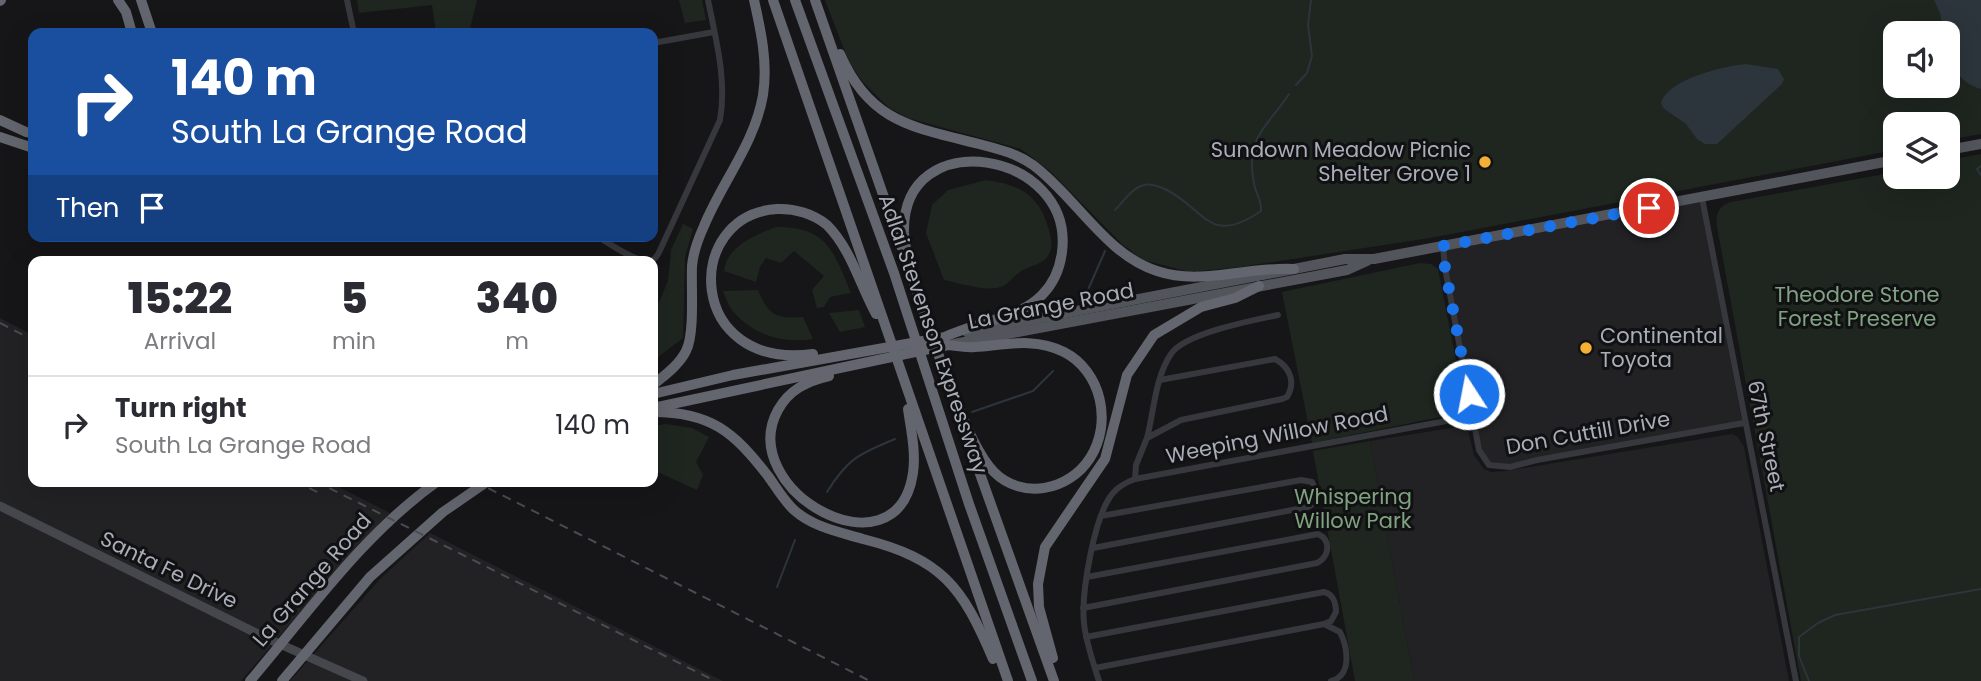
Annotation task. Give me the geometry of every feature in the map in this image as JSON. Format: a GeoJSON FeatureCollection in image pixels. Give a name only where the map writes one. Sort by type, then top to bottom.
{"type":"FeatureCollection","features":[{"type":"Feature","properties":{"kind":"highway"},"geometry":{"type":"LineString","coordinates":[[118,0],[126,12],[131,28]]}},
{"type":"Feature","properties":{"kind":"highway"},"geometry":{"type":"LineString","coordinates":[[141,0],[150,28]]}},
{"type":"Feature","properties":{"kind":"highway"},"geometry":{"type":"LineString","coordinates":[[658,381],[671,371],[687,349],[692,308],[692,263],[704,225],[746,145],[759,113],[765,55],[754,0]]}},
{"type":"Feature","properties":{"kind":"highway","name":"Adlai Stevenson Expressway"},"geometry":{"type":"LineString","coordinates":[[774,0],[1005,681]]}},
{"type":"Feature","properties":{"kind":"highway","name":"Adlai Stevenson Expressway"},"geometry":{"type":"LineString","coordinates":[[795,0],[894,273],[1032,681]]}},
{"type":"Feature","properties":{"kind":"highway"},"geometry":{"type":"LineString","coordinates":[[816,0],[850,74],[870,100],[895,119],[910,126],[1017,155],[1042,172],[1123,253],[1136,262],[1161,273],[1194,278],[1272,267],[1294,269]]}},
{"type":"Feature","properties":{"kind":"highway"},"geometry":{"type":"LineString","coordinates":[[816,0],[1054,681]]}},
{"type":"Feature","properties":{"kind":"highway"},"geometry":{"type":"LineString","coordinates":[[0,120],[28,132]]}},
{"type":"Feature","properties":{"kind":"highway"},"geometry":{"type":"LineString","coordinates":[[0,137],[28,146]]}},
{"type":"Feature","properties":{"kind":"highway"},"geometry":{"type":"LineString","coordinates":[[916,290],[906,247],[905,225],[911,198],[922,181],[946,166],[979,160],[1000,164],[1027,178],[1047,198],[1060,226],[1062,248],[1057,270],[1042,295],[1025,308],[969,337],[947,341]]}},
{"type":"Feature","properties":{"kind":"highway"},"geometry":{"type":"LineString","coordinates":[[846,360],[768,352],[753,347],[726,326],[716,310],[711,293],[711,275],[715,258],[729,232],[756,214],[772,209],[789,209],[824,222],[837,236],[868,300],[886,327]]}},
{"type":"Feature","properties":{"kind":"highway"},"geometry":{"type":"LineString","coordinates":[[1060,681],[1039,607],[1038,584],[1045,547],[1105,460],[1127,375],[1154,335],[1201,307],[1235,298],[1259,286]]}},
{"type":"Feature","properties":{"kind":"highway"},"geometry":{"type":"LineString","coordinates":[[947,341],[969,337],[1036,344],[1062,351],[1076,360],[1095,381],[1101,407],[1101,424],[1091,456],[1081,470],[1056,485],[1028,489],[1014,485],[998,475],[984,460],[948,382]]}},
{"type":"Feature","properties":{"kind":"highway","name":"La Grange Road"},"geometry":{"type":"LineString","coordinates":[[874,355],[947,341]]}},
{"type":"Feature","properties":{"kind":"highway"},"geometry":{"type":"LineString","coordinates":[[658,393],[733,374],[874,355]]}},
{"type":"Feature","properties":{"kind":"highway"},"geometry":{"type":"LineString","coordinates":[[658,409],[874,355]]}},
{"type":"Feature","properties":{"kind":"highway"},"geometry":{"type":"LineString","coordinates":[[846,360],[819,378],[797,387],[784,399],[775,416],[771,438],[782,475],[797,494],[826,514],[849,523],[869,523],[885,516],[901,503],[909,487],[913,476],[914,450],[903,379]]}},
{"type":"Feature","properties":{"kind":"highway"},"geometry":{"type":"LineString","coordinates":[[658,411],[681,413],[710,421],[736,438],[795,510],[833,531],[888,545],[926,563],[953,586],[975,616],[1005,681]]}},
{"type":"Feature","properties":{"kind":"highway","name":"La Grange Road"},"geometry":{"type":"LineString","coordinates":[[250,681],[363,547],[387,522],[431,487]]}},
{"type":"Feature","properties":{"kind":"highway","name":"La Grange Road"},"geometry":{"type":"LineString","coordinates":[[282,681],[370,576],[443,512],[479,487]]}},
{"type":"Feature","properties":{"kind":"main road"},"geometry":{"type":"LineString","coordinates":[[1960,148],[1981,144]]}},
{"type":"Feature","properties":{"kind":"main road","name":"La Grange Road"},"geometry":{"type":"LineString","coordinates":[[969,337],[1345,259],[1374,259],[1883,162]]}},
{"type":"Feature","properties":{"kind":"main road","name":"La Grange Road"},"geometry":{"type":"LineString","coordinates":[[969,337],[1347,270],[1374,259]]}},
{"type":"Feature","properties":{"kind":"street"},"geometry":{"type":"LineString","coordinates":[[347,0],[353,28]]}},
{"type":"Feature","properties":{"kind":"street"},"geometry":{"type":"LineString","coordinates":[[657,256],[720,120],[722,78],[708,0]]}},
{"type":"Feature","properties":{"kind":"street"},"geometry":{"type":"LineString","coordinates":[[658,42],[714,32]]}},
{"type":"Feature","properties":{"kind":"street","name":"67th Street"},"geometry":{"type":"LineString","coordinates":[[1702,198],[1796,681]]}},
{"type":"Feature","properties":{"kind":"street"},"geometry":{"type":"LineString","coordinates":[[608,242],[633,256]]}},
{"type":"Feature","properties":{"kind":"street"},"geometry":{"type":"LineString","coordinates":[[1443,246],[1473,416]]}},
{"type":"Feature","properties":{"kind":"street"},"geometry":{"type":"LineString","coordinates":[[1135,479],[1136,465],[1147,438],[1160,380],[1172,351],[1220,328],[1278,315]]}},
{"type":"Feature","properties":{"kind":"street"},"geometry":{"type":"LineString","coordinates":[[1147,438],[1181,420],[1282,399],[1287,397],[1291,390],[1290,373],[1275,359],[1160,380]]}},
{"type":"Feature","properties":{"kind":"street","name":"Don Cuttill Drive"},"geometry":{"type":"LineString","coordinates":[[1473,416],[1479,450],[1489,466],[1510,467],[1744,423]]}},
{"type":"Feature","properties":{"kind":"street","name":"Weeping Willow Road"},"geometry":{"type":"LineString","coordinates":[[1099,681],[1086,637],[1083,608],[1101,516],[1113,492],[1119,487],[1135,479],[1473,416]]}},
{"type":"Feature","properties":{"kind":"street"},"geometry":{"type":"LineString","coordinates":[[1093,548],[1308,507],[1316,502],[1317,495],[1312,482],[1301,480],[1101,516]]}},
{"type":"Feature","properties":{"kind":"street","name":"Santa Fe Drive"},"geometry":{"type":"LineString","coordinates":[[0,506],[264,637],[363,681]]}},
{"type":"Feature","properties":{"kind":"street"},"geometry":{"type":"LineString","coordinates":[[1083,608],[1317,564],[1326,555],[1327,544],[1324,537],[1318,534],[1087,577]]}},
{"type":"Feature","properties":{"kind":"street"},"geometry":{"type":"LineString","coordinates":[[1086,637],[1320,592],[1328,593],[1336,606],[1334,617],[1324,624],[1095,668]]}},
{"type":"Feature","properties":{"kind":"street"},"geometry":{"type":"LineString","coordinates":[[1324,624],[1340,632],[1346,658],[1343,674],[1331,681]]}},
{"type":"Feature","properties":{"kind":"shaded area"},"geometry":{"type":"Polygon","coordinates":[[[1934,0],[1981,0],[1981,89],[1972,86],[1960,76],[1960,21],[1942,21],[1934,0]]]}},
{"type":"Feature","properties":{"kind":"shaded area"},"geometry":{"type":"Polygon","coordinates":[[[1745,64],[1778,69],[1784,79],[1782,84],[1717,144],[1705,144],[1697,139],[1686,124],[1663,108],[1661,102],[1667,94],[1686,80],[1711,71],[1745,64]]]}},
{"type":"Feature","properties":{"kind":"shaded area"},"geometry":{"type":"Polygon","coordinates":[[[1700,202],[1742,421],[1511,465],[1490,462],[1481,447],[1447,268],[1446,247],[1700,202]]]}},
{"type":"Feature","properties":{"kind":"shaded area"},"geometry":{"type":"Polygon","coordinates":[[[0,318],[28,332],[28,487],[339,487],[390,513],[355,548],[241,681],[0,681],[0,318]]]}},
{"type":"Feature","properties":{"kind":"shaded area"},"geometry":{"type":"Polygon","coordinates":[[[1458,427],[1468,431],[1474,455],[1484,469],[1491,472],[1732,434],[1737,436],[1744,447],[1789,681],[1414,681],[1370,441],[1458,427]]]}},
{"type":"Feature","properties":{"kind":"shaded area"},"geometry":{"type":"Polygon","coordinates":[[[430,533],[723,681],[290,681],[380,579],[430,533]]]}},
{"type":"Feature","properties":{"kind":"green space"},"geometry":{"type":"Polygon","coordinates":[[[357,0],[477,0],[470,28],[435,28],[432,5],[359,13],[357,0]]]}},
{"type":"Feature","properties":{"kind":"green space"},"geometry":{"type":"Polygon","coordinates":[[[679,0],[702,0],[706,20],[685,23],[679,0]]]}},
{"type":"Feature","properties":{"kind":"green space"},"geometry":{"type":"Polygon","coordinates":[[[825,0],[1981,0],[1981,134],[1960,138],[1960,112],[1883,112],[1883,152],[1430,238],[1190,272],[1143,260],[1123,245],[1050,171],[1021,149],[908,118],[888,107],[862,81],[849,62],[825,0]]]}},
{"type":"Feature","properties":{"kind":"green space","name":"Theodore Stone Forest Preserve"},"geometry":{"type":"Polygon","coordinates":[[[1981,154],[1981,681],[1801,681],[1717,227],[1717,215],[1723,206],[1731,202],[1883,174],[1883,189],[1960,189],[1960,158],[1981,154]]]}},
{"type":"Feature","properties":{"kind":"green space"},"geometry":{"type":"Polygon","coordinates":[[[986,180],[1019,189],[1034,200],[1045,218],[1052,244],[1045,260],[1020,272],[997,288],[974,287],[944,280],[926,233],[932,205],[948,190],[986,180]]]}},
{"type":"Feature","properties":{"kind":"green space"},"geometry":{"type":"Polygon","coordinates":[[[683,224],[693,229],[685,257],[683,338],[658,357],[658,304],[668,281],[671,250],[683,224]]]}},
{"type":"Feature","properties":{"kind":"green space"},"geometry":{"type":"Polygon","coordinates":[[[776,227],[807,231],[826,244],[851,293],[830,297],[824,307],[817,308],[812,290],[824,276],[794,251],[781,263],[766,258],[756,282],[724,271],[726,262],[736,248],[776,227]]]}},
{"type":"Feature","properties":{"kind":"green space"},"geometry":{"type":"Polygon","coordinates":[[[1420,263],[1431,264],[1438,269],[1463,397],[1461,408],[1450,415],[1312,443],[1282,292],[1420,263]]]}},
{"type":"Feature","properties":{"kind":"green space"},"geometry":{"type":"Polygon","coordinates":[[[758,290],[765,305],[774,314],[803,317],[813,339],[780,339],[759,332],[733,311],[723,291],[758,290]]]}},
{"type":"Feature","properties":{"kind":"green space"},"geometry":{"type":"Polygon","coordinates":[[[859,310],[865,327],[840,332],[829,313],[859,310]]]}},
{"type":"Feature","properties":{"kind":"green space"},"geometry":{"type":"Polygon","coordinates":[[[658,425],[692,428],[709,437],[696,462],[703,475],[697,490],[658,472],[658,425]]]}},
{"type":"Feature","properties":{"kind":"green space","name":"Whispering Willow Park"},"geometry":{"type":"Polygon","coordinates":[[[1370,441],[1414,681],[1355,681],[1313,451],[1370,441]]]}},
{"type":"Feature","properties":{"kind":"waterway"},"geometry":{"type":"LineString","coordinates":[[1296,85],[1307,73],[1312,56],[1308,25],[1311,0]]}},
{"type":"Feature","properties":{"kind":"waterway"},"geometry":{"type":"LineString","coordinates":[[1115,210],[1136,189],[1150,185],[1179,197],[1208,221],[1218,225],[1229,226],[1261,211],[1254,184],[1252,155],[1265,125],[1289,94]]}},
{"type":"Feature","properties":{"kind":"waterway"},"geometry":{"type":"LineString","coordinates":[[1981,166],[1977,169],[1981,175]]}},
{"type":"Feature","properties":{"kind":"waterway"},"geometry":{"type":"LineString","coordinates":[[1087,292],[1105,251]]}},
{"type":"Feature","properties":{"kind":"waterway"},"geometry":{"type":"LineString","coordinates":[[972,412],[1033,391],[1053,371]]}},
{"type":"Feature","properties":{"kind":"waterway"},"geometry":{"type":"LineString","coordinates":[[827,492],[841,471],[855,458],[895,439]]}},
{"type":"Feature","properties":{"kind":"waterway"},"geometry":{"type":"LineString","coordinates":[[777,587],[795,540]]}},
{"type":"Feature","properties":{"kind":"waterway"},"geometry":{"type":"LineString","coordinates":[[1809,681],[1799,656],[1799,637],[1818,623],[1835,615],[1981,589]]}},
{"type":"Feature","properties":{"kind":"railway"},"geometry":{"type":"LineString","coordinates":[[0,323],[28,337]]}},
{"type":"Feature","properties":{"kind":"railway"},"geometry":{"type":"LineString","coordinates":[[307,487],[323,495]]}},
{"type":"Feature","properties":{"kind":"railway"},"geometry":{"type":"LineString","coordinates":[[327,487],[715,681]]}},
{"type":"Feature","properties":{"kind":"railway"},"geometry":{"type":"LineString","coordinates":[[486,487],[870,681]]}},
{"type":"Feature","properties":{"kind":"place","name":"Sundown Meadow Picnic Shelter Grove 1"},"geometry":{"type":"Point","coordinates":[1485,162]}},
{"type":"Feature","properties":{"kind":"place","name":"Continental Toyota"},"geometry":{"type":"Point","coordinates":[1586,348]}},
{"type":"Feature","properties":{"kind":"route"},"geometry":{"type":"LineString","coordinates":[[1469,394],[1443,246],[1649,208]]}}]}
